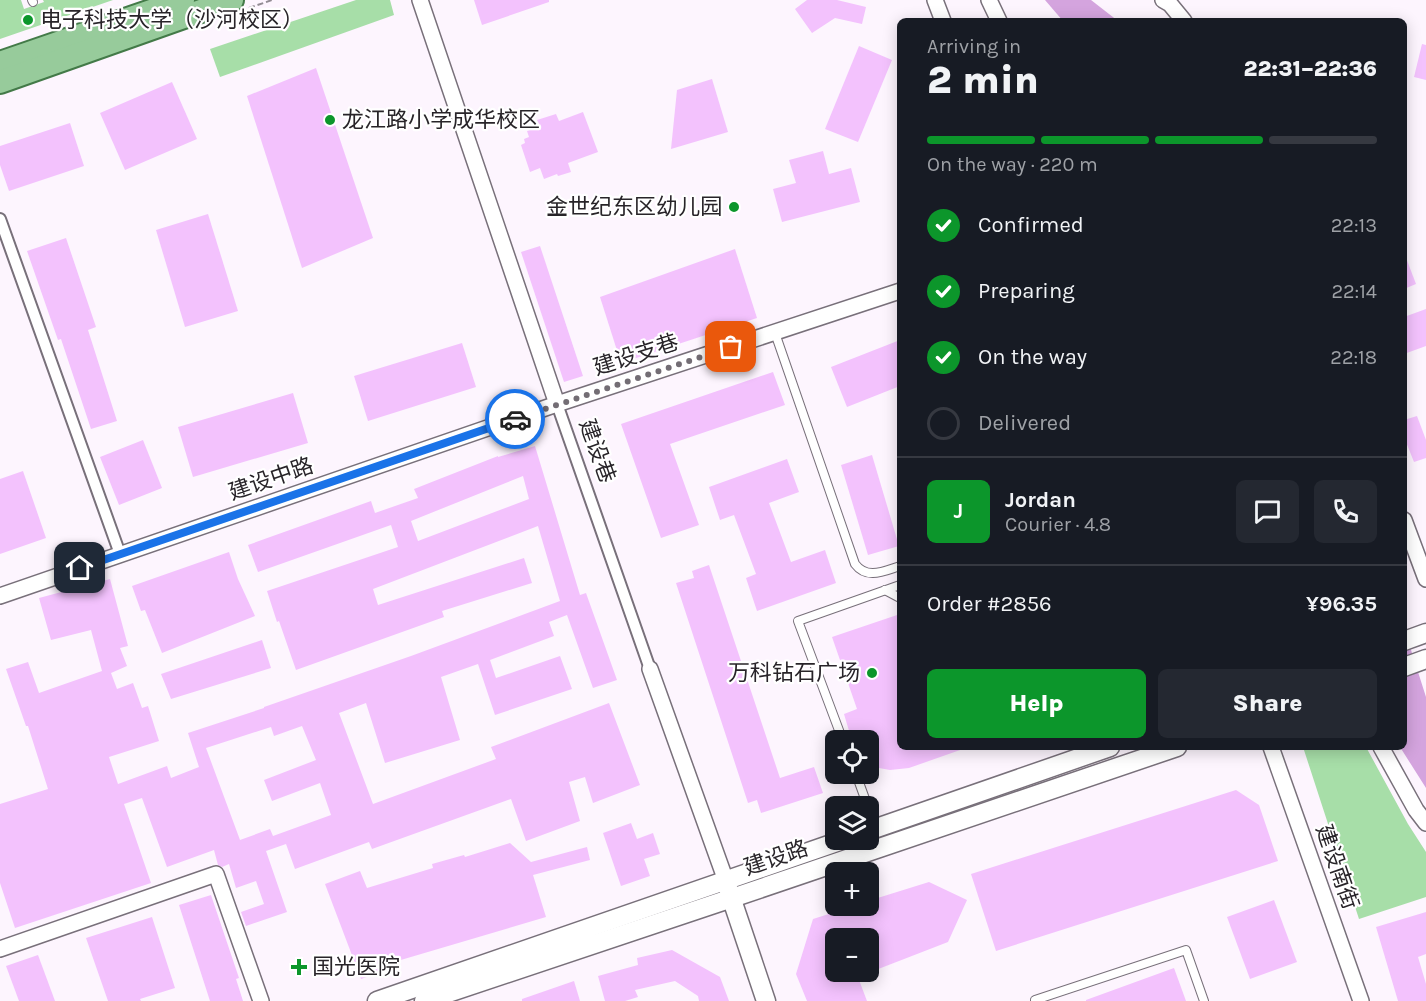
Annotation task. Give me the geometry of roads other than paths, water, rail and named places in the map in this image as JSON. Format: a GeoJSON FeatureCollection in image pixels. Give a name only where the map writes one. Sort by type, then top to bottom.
{"type":"FeatureCollection","features":[{"type":"Feature","properties":{"kind":"main road"},"geometry":{"type":"LineString","coordinates":[[0,63],[183,0]]}},
{"type":"Feature","properties":{"kind":"main road"},"geometry":{"type":"LineString","coordinates":[[0,81],[232,0]]}},
{"type":"Feature","properties":{"kind":"street","name":"建设巷"},"geometry":{"type":"LineString","coordinates":[[420,0],[556,404],[726,881]]}},
{"type":"Feature","properties":{"kind":"street"},"geometry":{"type":"LineString","coordinates":[[935,0],[942,18]]}},
{"type":"Feature","properties":{"kind":"street"},"geometry":{"type":"LineString","coordinates":[[989,0],[998,18]]}},
{"type":"Feature","properties":{"kind":"street"},"geometry":{"type":"LineString","coordinates":[[1163,0],[1170,4],[1182,18]]}},
{"type":"Feature","properties":{"kind":"street"},"geometry":{"type":"LineString","coordinates":[[0,219],[120,554]]}},
{"type":"Feature","properties":{"kind":"street","name":"建设支巷"},"geometry":{"type":"LineString","coordinates":[[556,404],[897,292]]}},
{"type":"Feature","properties":{"kind":"street","name":"建设中路"},"geometry":{"type":"LineString","coordinates":[[0,596],[556,404]]}},
{"type":"Feature","properties":{"kind":"street"},"geometry":{"type":"LineString","coordinates":[[1407,528],[1426,579]]}},
{"type":"Feature","properties":{"kind":"street"},"geometry":{"type":"LineString","coordinates":[[1407,666],[1426,660]]}},
{"type":"Feature","properties":{"kind":"street"},"geometry":{"type":"LineString","coordinates":[[879,828],[1101,750]]}},
{"type":"Feature","properties":{"kind":"street","name":"建设路"},"geometry":{"type":"LineString","coordinates":[[424,1001],[1168,750]]}},
{"type":"Feature","properties":{"kind":"street","name":"建设南街"},"geometry":{"type":"LineString","coordinates":[[1272,750],[1361,1001]]}},
{"type":"Feature","properties":{"kind":"street"},"geometry":{"type":"LineString","coordinates":[[1383,750],[1416,810],[1426,823]]}},
{"type":"Feature","properties":{"kind":"street","name":"建设路"},"geometry":{"type":"LineString","coordinates":[[377,1001],[825,846]]}},
{"type":"Feature","properties":{"kind":"street"},"geometry":{"type":"LineString","coordinates":[[0,949],[216,874],[261,1001]]}},
{"type":"Feature","properties":{"kind":"street"},"geometry":{"type":"LineString","coordinates":[[726,881],[766,1001]]}},
{"type":"Feature","properties":{"kind":"lane"},"geometry":{"type":"LineString","coordinates":[[775,333],[855,564],[860,570],[873,574],[897,567]]}},
{"type":"Feature","properties":{"kind":"lane"},"geometry":{"type":"LineString","coordinates":[[839,730],[798,621],[897,586]]}},
{"type":"Feature","properties":{"kind":"lane"},"geometry":{"type":"LineString","coordinates":[[885,590],[897,596]]}},
{"type":"Feature","properties":{"kind":"lane"},"geometry":{"type":"LineString","coordinates":[[1035,1000],[1186,950],[1204,1001]]}},
{"type":"Feature","properties":{"kind":"place","name":"电子科技大学（沙河校区）"},"geometry":{"type":"Point","coordinates":[28,20]}},
{"type":"Feature","properties":{"kind":"place","name":"龙江路小学成华校区"},"geometry":{"type":"Point","coordinates":[330,120]}},
{"type":"Feature","properties":{"kind":"place","name":"金世纪东区幼儿园"},"geometry":{"type":"Point","coordinates":[734,207]}},
{"type":"Feature","properties":{"kind":"place","name":"万科钻石广场"},"geometry":{"type":"Point","coordinates":[872,673]}},
{"type":"Feature","properties":{"kind":"place","name":"国光医院"},"geometry":{"type":"Point","coordinates":[299,967]}}]}
